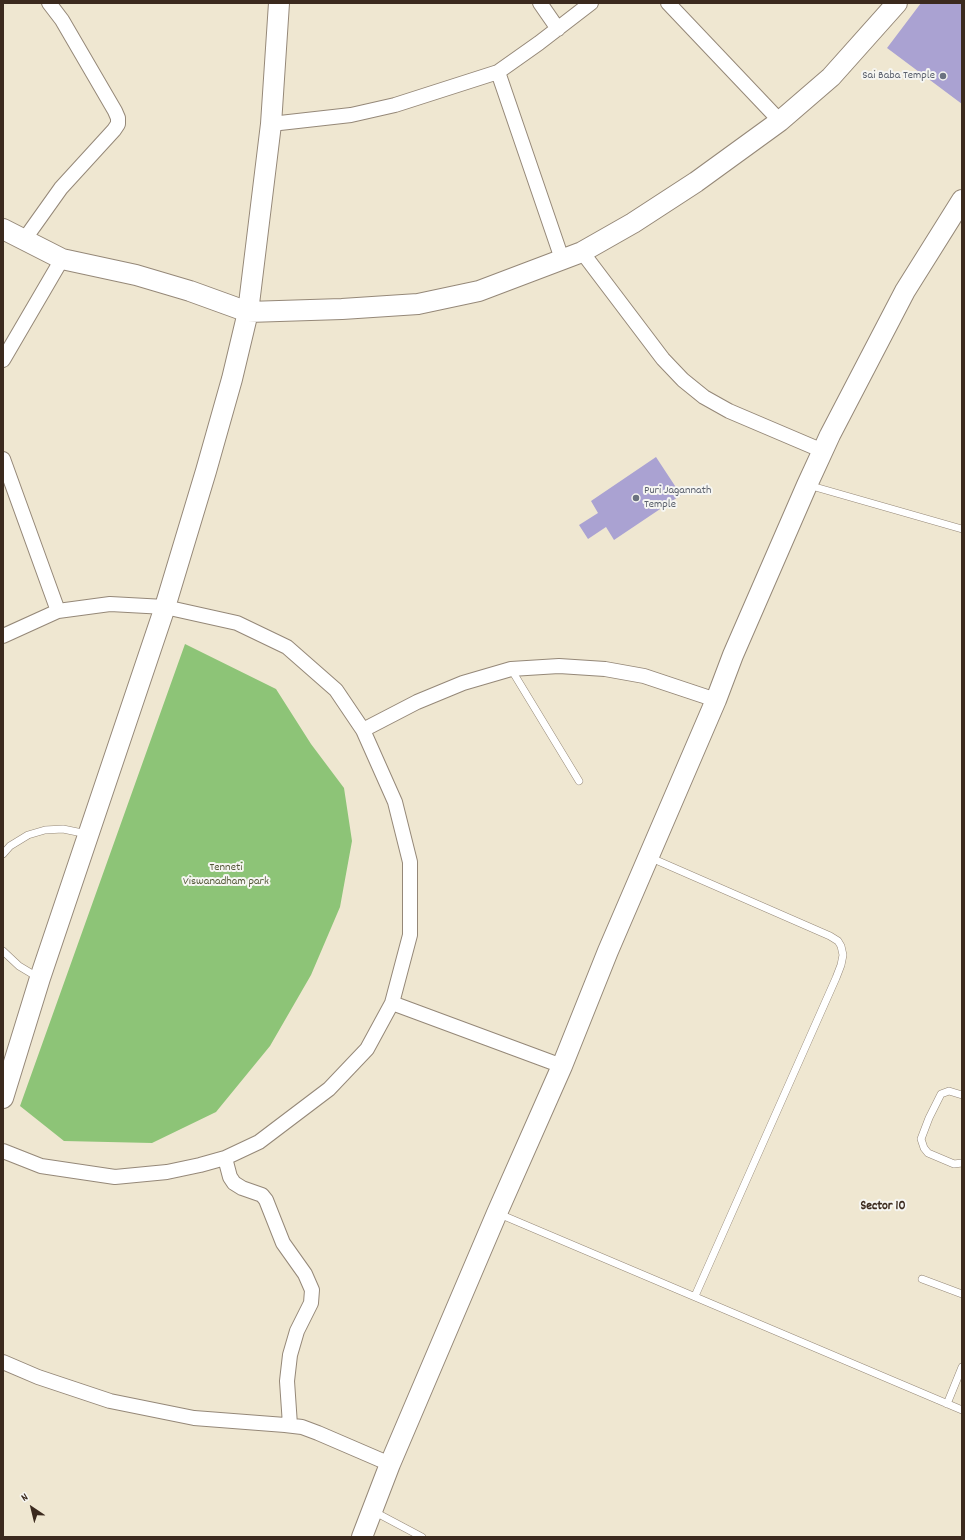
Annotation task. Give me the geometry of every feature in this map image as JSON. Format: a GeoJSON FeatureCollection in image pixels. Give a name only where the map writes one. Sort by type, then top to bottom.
{"type":"FeatureCollection","features":[{"type":"Feature","properties":{"kind":"street"},"geometry":{"type":"LineString","coordinates":[[3,1098],[87,834],[165,607],[211,456],[232,379],[248,312],[271,124],[279,3]]}},
{"type":"Feature","properties":{"kind":"street"},"geometry":{"type":"LineString","coordinates":[[540,3],[558,29]]}},
{"type":"Feature","properties":{"kind":"street"},"geometry":{"type":"LineString","coordinates":[[271,124],[351,115],[387,107],[498,72],[558,29],[591,3]]}},
{"type":"Feature","properties":{"kind":"street"},"geometry":{"type":"LineString","coordinates":[[668,3],[780,121]]}},
{"type":"Feature","properties":{"kind":"street"},"geometry":{"type":"LineString","coordinates":[[3,229],[62,259],[136,275],[190,291],[248,312],[342,310],[418,304],[479,291],[582,252],[632,223],[696,182],[780,121],[832,77],[897,3]]}},
{"type":"Feature","properties":{"kind":"street"},"geometry":{"type":"LineString","coordinates":[[24,240],[62,188],[118,124],[118,118],[115,110],[51,4]]}},
{"type":"Feature","properties":{"kind":"street"},"geometry":{"type":"LineString","coordinates":[[498,72],[562,259]]}},
{"type":"Feature","properties":{"kind":"street"},"geometry":{"type":"LineString","coordinates":[[362,1537],[390,1464],[497,1213],[562,1066],[648,856],[716,700],[733,654],[807,485],[830,435],[905,291],[962,200]]}},
{"type":"Feature","properties":{"kind":"street"},"geometry":{"type":"LineString","coordinates":[[582,252],[663,359],[683,380],[704,397],[729,411],[823,451]]}},
{"type":"Feature","properties":{"kind":"street"},"geometry":{"type":"LineString","coordinates":[[3,360],[62,259]]}},
{"type":"Feature","properties":{"kind":"street"},"geometry":{"type":"LineString","coordinates":[[3,459],[58,611]]}},
{"type":"Feature","properties":{"kind":"street"},"geometry":{"type":"LineString","coordinates":[[3,636],[58,611],[110,604],[165,607],[237,623],[287,647],[336,690],[362,730],[395,802],[410,862],[410,935],[392,1003],[367,1049],[329,1089],[259,1142],[225,1158],[167,1172],[115,1177],[41,1166],[3,1151]]}},
{"type":"Feature","properties":{"kind":"street"},"geometry":{"type":"LineString","coordinates":[[362,730],[417,702],[463,683],[511,669],[559,666],[605,669],[644,676],[716,700]]}},
{"type":"Feature","properties":{"kind":"street"},"geometry":{"type":"LineString","coordinates":[[392,1003],[562,1066]]}},
{"type":"Feature","properties":{"kind":"street"},"geometry":{"type":"LineString","coordinates":[[225,1158],[230,1177],[234,1183],[242,1188],[262,1195],[266,1200],[283,1243],[305,1274],[312,1290],[310,1303],[297,1331],[290,1355],[288,1382],[290,1425]]}},
{"type":"Feature","properties":{"kind":"street"},"geometry":{"type":"LineString","coordinates":[[3,1362],[38,1377],[110,1401],[194,1418],[290,1425],[318,1433],[390,1464]]}},
{"type":"Feature","properties":{"kind":"lane"},"geometry":{"type":"LineString","coordinates":[[807,485],[962,529]]}},
{"type":"Feature","properties":{"kind":"lane"},"geometry":{"type":"LineString","coordinates":[[511,669],[579,780]]}},
{"type":"Feature","properties":{"kind":"lane"},"geometry":{"type":"LineString","coordinates":[[3,854],[10,846],[28,835],[45,830],[63,829],[87,834]]}},
{"type":"Feature","properties":{"kind":"lane"},"geometry":{"type":"LineString","coordinates":[[648,856],[830,936],[838,941],[843,955],[836,978],[695,1296]]}},
{"type":"Feature","properties":{"kind":"lane"},"geometry":{"type":"LineString","coordinates":[[3,951],[19,966],[40,978]]}},
{"type":"Feature","properties":{"kind":"lane"},"geometry":{"type":"LineString","coordinates":[[962,1095],[949,1091],[941,1094],[929,1118],[921,1139],[924,1148],[928,1153],[954,1164],[962,1163]]}},
{"type":"Feature","properties":{"kind":"lane"},"geometry":{"type":"LineString","coordinates":[[497,1213],[962,1410]]}},
{"type":"Feature","properties":{"kind":"lane"},"geometry":{"type":"LineString","coordinates":[[922,1279],[962,1294]]}},
{"type":"Feature","properties":{"kind":"lane"},"geometry":{"type":"LineString","coordinates":[[947,1404],[962,1368]]}},
{"type":"Feature","properties":{"kind":"lane"},"geometry":{"type":"LineString","coordinates":[[372,1511],[422,1537]]}},
{"type":"Feature","properties":{"kind":"green space","name":"Tenneti Viswanadham park"},"geometry":{"type":"Polygon","coordinates":[[[185,644],[276,689],[311,744],[344,788],[352,841],[340,907],[311,975],[270,1046],[216,1112],[152,1143],[64,1141],[20,1106],[185,644]]]}},
{"type":"Feature","properties":{"kind":"building","name":"Sai Baba Temple"},"geometry":{"type":"Polygon","coordinates":[[[921,3],[962,3],[962,104],[887,48],[921,3]]]}},
{"type":"Feature","properties":{"kind":"building","name":"Puri Jagannath Temple"},"geometry":{"type":"Polygon","coordinates":[[[656,457],[681,495],[614,540],[606,527],[588,539],[579,525],[598,513],[591,501],[656,457]]]}},
{"type":"Feature","properties":{"kind":"place","name":"Sai Baba Temple"},"geometry":{"type":"Point","coordinates":[943,76]}},
{"type":"Feature","properties":{"kind":"place","name":"Puri Jagannath Temple"},"geometry":{"type":"Point","coordinates":[636,498]}},
{"type":"Feature","properties":{"kind":"district","name":"Sector 10"},"geometry":{"type":"Point","coordinates":[883,1207]}}]}
